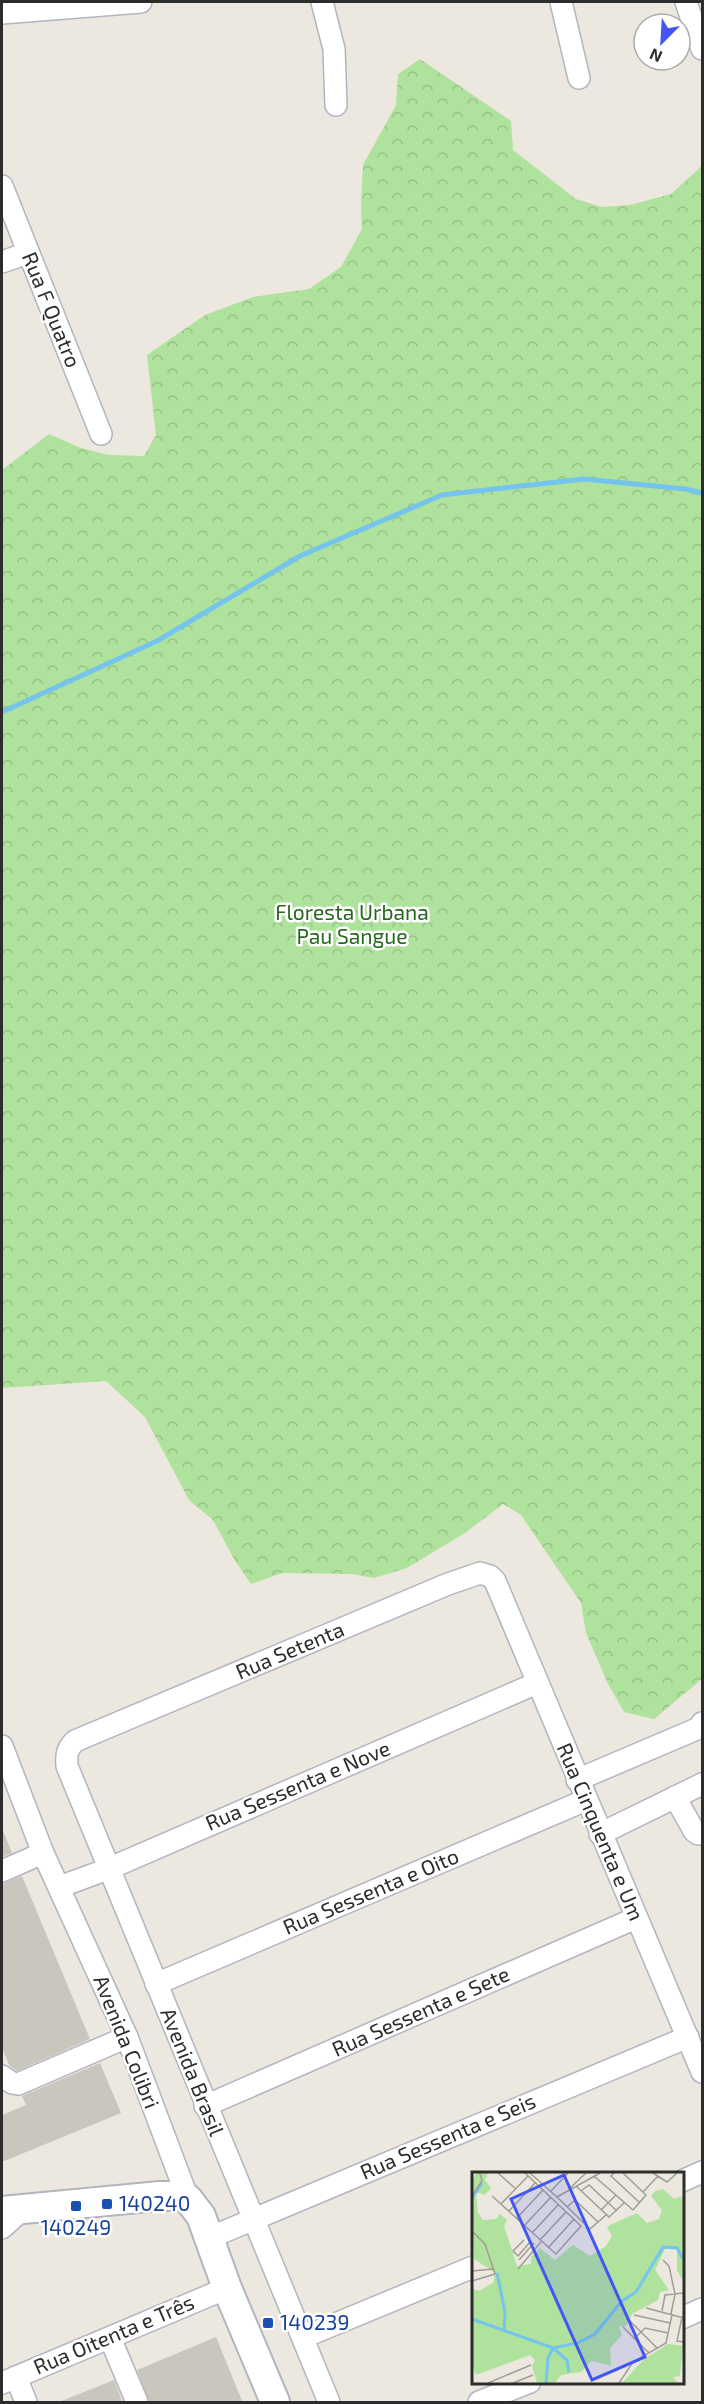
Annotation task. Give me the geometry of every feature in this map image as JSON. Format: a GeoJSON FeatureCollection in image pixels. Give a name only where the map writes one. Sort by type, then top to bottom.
{"type":"FeatureCollection","features":[{"type":"Feature","properties":{"kind":"main road"},"geometry":{"type":"LineString","coordinates":[[12,2210],[178,2196],[199,2218]]}},
{"type":"Feature","properties":{"kind":"main road","name":"Avenida Colibri"},"geometry":{"type":"LineString","coordinates":[[199,2218],[275,2403]]}},
{"type":"Feature","properties":{"kind":"street"},"geometry":{"type":"LineString","coordinates":[[2,13],[141,2]]}},
{"type":"Feature","properties":{"kind":"street"},"geometry":{"type":"LineString","coordinates":[[322,2],[334,50],[336,105]]}},
{"type":"Feature","properties":{"kind":"street"},"geometry":{"type":"LineString","coordinates":[[561,2],[579,78]]}},
{"type":"Feature","properties":{"kind":"street"},"geometry":{"type":"LineString","coordinates":[[686,2],[702,49]]}},
{"type":"Feature","properties":{"kind":"street","name":"Rua F Quatro"},"geometry":{"type":"LineString","coordinates":[[2,186],[101,434]]}},
{"type":"Feature","properties":{"kind":"street"},"geometry":{"type":"LineString","coordinates":[[2,262],[28,253]]}},
{"type":"Feature","properties":{"kind":"street","name":"Rua Setenta"},"geometry":{"type":"LineString","coordinates":[[75,1741],[469,1576],[480,1573],[490,1576],[499,1590]]}},
{"type":"Feature","properties":{"kind":"street","name":"Rua Cinquenta e Um"},"geometry":{"type":"LineString","coordinates":[[499,1590],[577,1780],[702,2072]]}},
{"type":"Feature","properties":{"kind":"street","name":"Rua Sessenta e Nove"},"geometry":{"type":"LineString","coordinates":[[59,1887],[108,1869],[537,1683]]}},
{"type":"Feature","properties":{"kind":"street"},"geometry":{"type":"LineString","coordinates":[[577,1780],[699,1728],[702,1722],[700,1716],[702,1711]]}},
{"type":"Feature","properties":{"kind":"street","name":"Avenida Brasil"},"geometry":{"type":"LineString","coordinates":[[75,1741],[69,1747],[66,1755],[67,1766],[205,2106],[304,2337],[329,2403]]}},
{"type":"Feature","properties":{"kind":"street","name":"Avenida Colibri"},"geometry":{"type":"LineString","coordinates":[[2,1746],[43,1853],[127,2037],[199,2218]]}},
{"type":"Feature","properties":{"kind":"street"},"geometry":{"type":"LineString","coordinates":[[600,1834],[702,1784]]}},
{"type":"Feature","properties":{"kind":"street"},"geometry":{"type":"LineString","coordinates":[[675,1797],[694,1830],[698,1834],[702,1833]]}},
{"type":"Feature","properties":{"kind":"street","name":"Rua Sessenta e Oito"},"geometry":{"type":"LineString","coordinates":[[156,1984],[586,1800]]}},
{"type":"Feature","properties":{"kind":"street"},"geometry":{"type":"LineString","coordinates":[[2,1871],[43,1853]]}},
{"type":"Feature","properties":{"kind":"street","name":"Rua Sessenta e Sete"},"geometry":{"type":"LineString","coordinates":[[205,2106],[636,1918]]}},
{"type":"Feature","properties":{"kind":"street"},"geometry":{"type":"LineString","coordinates":[[2,2076],[18,2084],[127,2037]]}},
{"type":"Feature","properties":{"kind":"street","name":"Rua Sessenta e Seis"},"geometry":{"type":"LineString","coordinates":[[199,2218],[252,2219],[688,2037]]}},
{"type":"Feature","properties":{"kind":"street"},"geometry":{"type":"LineString","coordinates":[[683,2180],[702,2172]]}},
{"type":"Feature","properties":{"kind":"street"},"geometry":{"type":"LineString","coordinates":[[2,2228],[12,2210]]}},
{"type":"Feature","properties":{"kind":"street"},"geometry":{"type":"LineString","coordinates":[[304,2337],[472,2267]]}},
{"type":"Feature","properties":{"kind":"street","name":"Rua Oitenta e Três"},"geometry":{"type":"LineString","coordinates":[[9,2380],[227,2288]]}},
{"type":"Feature","properties":{"kind":"street"},"geometry":{"type":"LineString","coordinates":[[683,2317],[702,2309]]}},
{"type":"Feature","properties":{"kind":"street"},"geometry":{"type":"LineString","coordinates":[[110,2338],[137,2403]]}},
{"type":"Feature","properties":{"kind":"street"},"geometry":{"type":"LineString","coordinates":[[9,2380],[26,2403]]}},
{"type":"Feature","properties":{"kind":"street"},"geometry":{"type":"LineString","coordinates":[[479,2403],[528,2383]]}},
{"type":"Feature","properties":{"kind":"green space","name":"Floresta Urbana Pau Sangue"},"geometry":{"type":"Polygon","coordinates":[[[420,59],[511,121],[513,150],[576,199],[602,207],[630,205],[671,194],[702,166],[702,1679],[654,1719],[624,1712],[608,1684],[586,1633],[581,1603],[521,1515],[503,1504],[465,1533],[407,1568],[374,1578],[351,1574],[282,1573],[251,1584],[234,1559],[213,1520],[189,1500],[145,1417],[106,1381],[2,1388],[2,470],[49,434],[81,448],[109,455],[144,456],[156,435],[147,355],[205,315],[253,297],[309,289],[341,267],[362,229],[363,165],[396,105],[398,74],[420,59]]]}},
{"type":"Feature","properties":{"kind":"building"},"geometry":{"type":"Polygon","coordinates":[[[2,1828],[12,1853],[2,1857],[2,1828]]]}},
{"type":"Feature","properties":{"kind":"building"},"geometry":{"type":"Polygon","coordinates":[[[22,1876],[90,2039],[17,2071],[9,2065],[2,2047],[2,1884],[22,1876]]]}},
{"type":"Feature","properties":{"kind":"building"},"geometry":{"type":"Polygon","coordinates":[[[100,2063],[121,2113],[2,2162],[2,2115],[26,2105],[22,2096],[100,2063]]]}},
{"type":"Feature","properties":{"kind":"building"},"geometry":{"type":"Polygon","coordinates":[[[216,2337],[243,2403],[150,2403],[137,2370],[216,2337]]]}},
{"type":"Feature","properties":{"kind":"building"},"geometry":{"type":"Polygon","coordinates":[[[114,2380],[123,2403],[59,2403],[59,2402],[114,2380]]]}},
{"type":"Feature","properties":{"kind":"waterway"},"geometry":{"type":"LineString","coordinates":[[2,712],[157,641],[300,556],[442,495],[584,479],[685,489],[702,493]]}},
{"type":"Feature","properties":{"kind":"place","name":"140240"},"geometry":{"type":"Point","coordinates":[107,2204]}},
{"type":"Feature","properties":{"kind":"place","name":"140249"},"geometry":{"type":"Point","coordinates":[76,2206]}},
{"type":"Feature","properties":{"kind":"place","name":"140239"},"geometry":{"type":"Point","coordinates":[268,2323]}}]}
